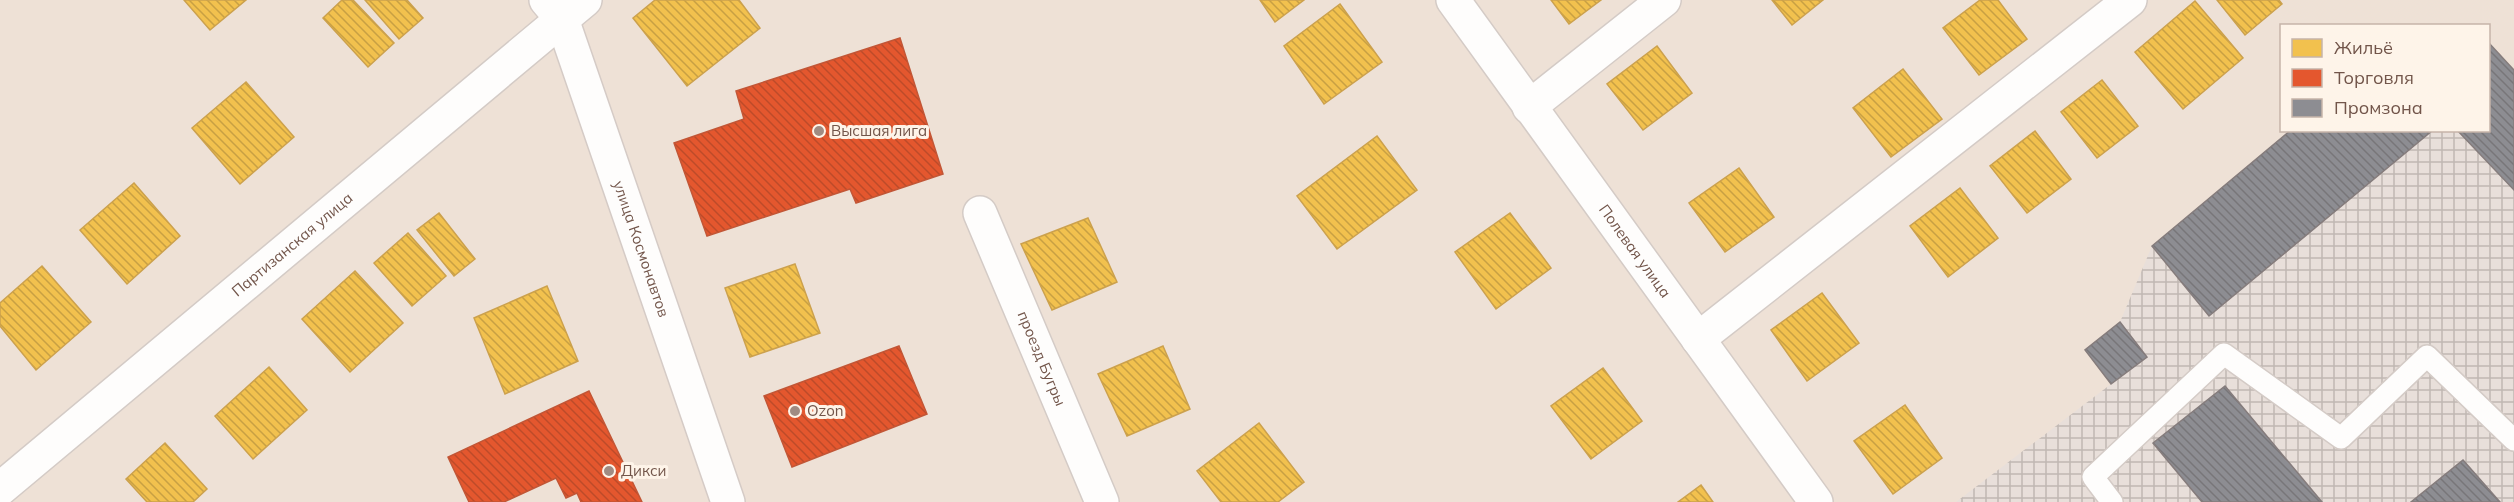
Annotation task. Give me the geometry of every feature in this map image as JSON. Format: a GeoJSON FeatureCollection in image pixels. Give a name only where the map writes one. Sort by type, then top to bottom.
{"type":"FeatureCollection","features":[{"type":"Feature","properties":{"kind":"street","name":"Полевая улица"},"geometry":{"type":"LineString","coordinates":[[1453,0],[1816,502]]}},
{"type":"Feature","properties":{"kind":"street"},"geometry":{"type":"LineString","coordinates":[[1529,107],[1664,0]]}},
{"type":"Feature","properties":{"kind":"street"},"geometry":{"type":"LineString","coordinates":[[1698,339],[2130,0]]}},
{"type":"Feature","properties":{"kind":"street","name":"Партизанская улица"},"geometry":{"type":"LineString","coordinates":[[0,489],[564,6]]}},
{"type":"Feature","properties":{"kind":"street","name":"улица Космонавтов"},"geometry":{"type":"LineString","coordinates":[[564,6],[728,502]]}},
{"type":"Feature","properties":{"kind":"street","name":"проезд Бугры"},"geometry":{"type":"LineString","coordinates":[[980,213],[1102,502]]}},
{"type":"Feature","properties":{"kind":"lane"},"geometry":{"type":"LineString","coordinates":[[2112,502],[2093,477],[2224,354],[2341,438],[2427,356],[2514,440]]}},
{"type":"Feature","properties":{"kind":"shaded area"},"geometry":{"type":"Polygon","coordinates":[[[0,0],[2514,0],[2514,502],[0,502],[0,0]]]}},
{"type":"Feature","properties":{"kind":"shaded area"},"geometry":{"type":"Polygon","coordinates":[[[2490,43],[2514,70],[2514,502],[1956,502],[2111,384],[2085,350],[2120,322],[2152,246],[2290,132],[2490,132],[2490,43]]]}},
{"type":"Feature","properties":{"kind":"building: Жильё"},"geometry":{"type":"Polygon","coordinates":[[[184,0],[246,0],[210,30],[184,0]]]}},
{"type":"Feature","properties":{"kind":"building: Жильё"},"geometry":{"type":"Polygon","coordinates":[[[342,0],[353,0],[394,43],[368,67],[323,18],[342,0]]]}},
{"type":"Feature","properties":{"kind":"building: Жильё"},"geometry":{"type":"Polygon","coordinates":[[[365,0],[407,0],[423,18],[399,39],[365,0]]]}},
{"type":"Feature","properties":{"kind":"building: Жильё"},"geometry":{"type":"Polygon","coordinates":[[[655,0],[739,0],[760,28],[687,86],[633,18],[655,0]]]}},
{"type":"Feature","properties":{"kind":"building: Жильё"},"geometry":{"type":"Polygon","coordinates":[[[1260,0],[1304,0],[1275,22],[1260,0]]]}},
{"type":"Feature","properties":{"kind":"building: Жильё"},"geometry":{"type":"Polygon","coordinates":[[[1551,0],[1601,0],[1569,24],[1551,0]]]}},
{"type":"Feature","properties":{"kind":"building: Жильё"},"geometry":{"type":"Polygon","coordinates":[[[1772,0],[1823,0],[1792,25],[1772,0]]]}},
{"type":"Feature","properties":{"kind":"building: Жильё"},"geometry":{"type":"Polygon","coordinates":[[[1980,0],[1998,0],[2027,39],[1979,75],[1943,28],[1980,0]]]}},
{"type":"Feature","properties":{"kind":"building: Жильё"},"geometry":{"type":"Polygon","coordinates":[[[2217,0],[2279,0],[2282,4],[2245,35],[2217,0]]]}},
{"type":"Feature","properties":{"kind":"building: Жильё"},"geometry":{"type":"Polygon","coordinates":[[[2195,1],[2243,58],[2183,109],[2135,52],[2195,1]]]}},
{"type":"Feature","properties":{"kind":"building: Жильё"},"geometry":{"type":"Polygon","coordinates":[[[1340,4],[1382,62],[1324,104],[1284,46],[1340,4]]]}},
{"type":"Feature","properties":{"kind":"building: Жильё"},"geometry":{"type":"Polygon","coordinates":[[[1657,46],[1692,93],[1643,130],[1607,84],[1657,46]]]}},
{"type":"Feature","properties":{"kind":"building: Жильё"},"geometry":{"type":"Polygon","coordinates":[[[1903,69],[1942,119],[1891,157],[1853,108],[1903,69]]]}},
{"type":"Feature","properties":{"kind":"building: Жильё"},"geometry":{"type":"Polygon","coordinates":[[[2102,80],[2138,126],[2097,158],[2061,112],[2102,80]]]}},
{"type":"Feature","properties":{"kind":"building: Жильё"},"geometry":{"type":"Polygon","coordinates":[[[246,82],[294,137],[240,184],[192,128],[246,82]]]}},
{"type":"Feature","properties":{"kind":"building: Жильё"},"geometry":{"type":"Polygon","coordinates":[[[2035,131],[2071,179],[2027,213],[1990,166],[2035,131]]]}},
{"type":"Feature","properties":{"kind":"building: Жильё"},"geometry":{"type":"Polygon","coordinates":[[[1377,136],[1417,190],[1337,249],[1297,196],[1377,136]]]}},
{"type":"Feature","properties":{"kind":"building: Жильё"},"geometry":{"type":"Polygon","coordinates":[[[1739,168],[1774,217],[1725,252],[1689,203],[1739,168]]]}},
{"type":"Feature","properties":{"kind":"building: Жильё"},"geometry":{"type":"Polygon","coordinates":[[[134,183],[180,236],[127,284],[80,230],[134,183]]]}},
{"type":"Feature","properties":{"kind":"building: Жильё"},"geometry":{"type":"Polygon","coordinates":[[[1960,188],[1998,238],[1948,277],[1910,226],[1960,188]]]}},
{"type":"Feature","properties":{"kind":"building: Жильё"},"geometry":{"type":"Polygon","coordinates":[[[439,213],[475,259],[454,276],[417,230],[439,213]]]}},
{"type":"Feature","properties":{"kind":"building: Жильё"},"geometry":{"type":"Polygon","coordinates":[[[1510,213],[1551,268],[1496,309],[1455,252],[1510,213]]]}},
{"type":"Feature","properties":{"kind":"building: Жильё"},"geometry":{"type":"Polygon","coordinates":[[[1088,218],[1117,282],[1052,310],[1021,244],[1088,218]]]}},
{"type":"Feature","properties":{"kind":"building: Жильё"},"geometry":{"type":"Polygon","coordinates":[[[408,233],[446,276],[412,306],[374,263],[408,233]]]}},
{"type":"Feature","properties":{"kind":"building: Жильё"},"geometry":{"type":"Polygon","coordinates":[[[795,264],[820,333],[750,357],[725,288],[795,264]]]}},
{"type":"Feature","properties":{"kind":"building: Жильё"},"geometry":{"type":"Polygon","coordinates":[[[42,266],[91,322],[36,370],[0,326],[0,303],[42,266]]]}},
{"type":"Feature","properties":{"kind":"building: Жильё"},"geometry":{"type":"Polygon","coordinates":[[[355,271],[403,323],[350,372],[302,319],[355,271]]]}},
{"type":"Feature","properties":{"kind":"building: Жильё"},"geometry":{"type":"Polygon","coordinates":[[[547,286],[578,361],[505,394],[474,318],[547,286]]]}},
{"type":"Feature","properties":{"kind":"building: Жильё"},"geometry":{"type":"Polygon","coordinates":[[[1822,293],[1859,343],[1807,381],[1771,330],[1822,293]]]}},
{"type":"Feature","properties":{"kind":"building: Жильё"},"geometry":{"type":"Polygon","coordinates":[[[1163,346],[1190,409],[1127,436],[1098,374],[1163,346]]]}},
{"type":"Feature","properties":{"kind":"building: Жильё"},"geometry":{"type":"Polygon","coordinates":[[[269,367],[307,410],[253,459],[215,416],[269,367]]]}},
{"type":"Feature","properties":{"kind":"building: Жильё"},"geometry":{"type":"Polygon","coordinates":[[[1603,368],[1642,421],[1591,459],[1551,406],[1603,368]]]}},
{"type":"Feature","properties":{"kind":"building: Жильё"},"geometry":{"type":"Polygon","coordinates":[[[1905,405],[1942,458],[1893,494],[1854,441],[1905,405]]]}},
{"type":"Feature","properties":{"kind":"building: Жильё"},"geometry":{"type":"Polygon","coordinates":[[[1259,423],[1304,482],[1278,502],[1221,502],[1197,471],[1259,423]]]}},
{"type":"Feature","properties":{"kind":"building: Жильё"},"geometry":{"type":"Polygon","coordinates":[[[165,443],[207,489],[193,502],[147,502],[126,479],[165,443]]]}},
{"type":"Feature","properties":{"kind":"building: Жильё"},"geometry":{"type":"Polygon","coordinates":[[[1701,485],[1713,502],[1678,502],[1701,485]]]}},
{"type":"Feature","properties":{"kind":"building: Торговля","name":"Высшая лига"},"geometry":{"type":"Polygon","coordinates":[[[900,38],[943,174],[856,203],[850,189],[707,236],[674,143],[744,119],[736,91],[900,38]]]}},
{"type":"Feature","properties":{"kind":"building: Торговля"},"geometry":{"type":"Polygon","coordinates":[[[899,346],[927,414],[792,467],[764,396],[899,346]]]}},
{"type":"Feature","properties":{"kind":"building: Торговля"},"geometry":{"type":"Polygon","coordinates":[[[589,391],[642,502],[581,502],[577,493],[566,498],[556,478],[504,502],[469,502],[448,457],[589,391]]]}},
{"type":"Feature","properties":{"kind":"building: Промзона"},"geometry":{"type":"Polygon","coordinates":[[[2490,44],[2514,70],[2514,190],[2459,132],[2490,132],[2490,44]]]}},
{"type":"Feature","properties":{"kind":"building: Промзона"},"geometry":{"type":"Polygon","coordinates":[[[2289,132],[2431,132],[2209,316],[2152,246],[2289,132]]]}},
{"type":"Feature","properties":{"kind":"building: Промзона"},"geometry":{"type":"Polygon","coordinates":[[[2120,322],[2147,357],[2111,384],[2085,350],[2120,322]]]}},
{"type":"Feature","properties":{"kind":"building: Промзона"},"geometry":{"type":"Polygon","coordinates":[[[2225,386],[2322,502],[2202,502],[2153,443],[2225,386]]]}},
{"type":"Feature","properties":{"kind":"building: Промзона"},"geometry":{"type":"Polygon","coordinates":[[[2463,460],[2500,502],[2411,502],[2463,460]]]}},
{"type":"Feature","properties":{"kind":"place","name":"Высшая лига"},"geometry":{"type":"Point","coordinates":[819,131]}},
{"type":"Feature","properties":{"kind":"place","name":"Ozon"},"geometry":{"type":"Point","coordinates":[795,411]}},
{"type":"Feature","properties":{"kind":"place","name":"Дикси"},"geometry":{"type":"Point","coordinates":[609,471]}}]}
